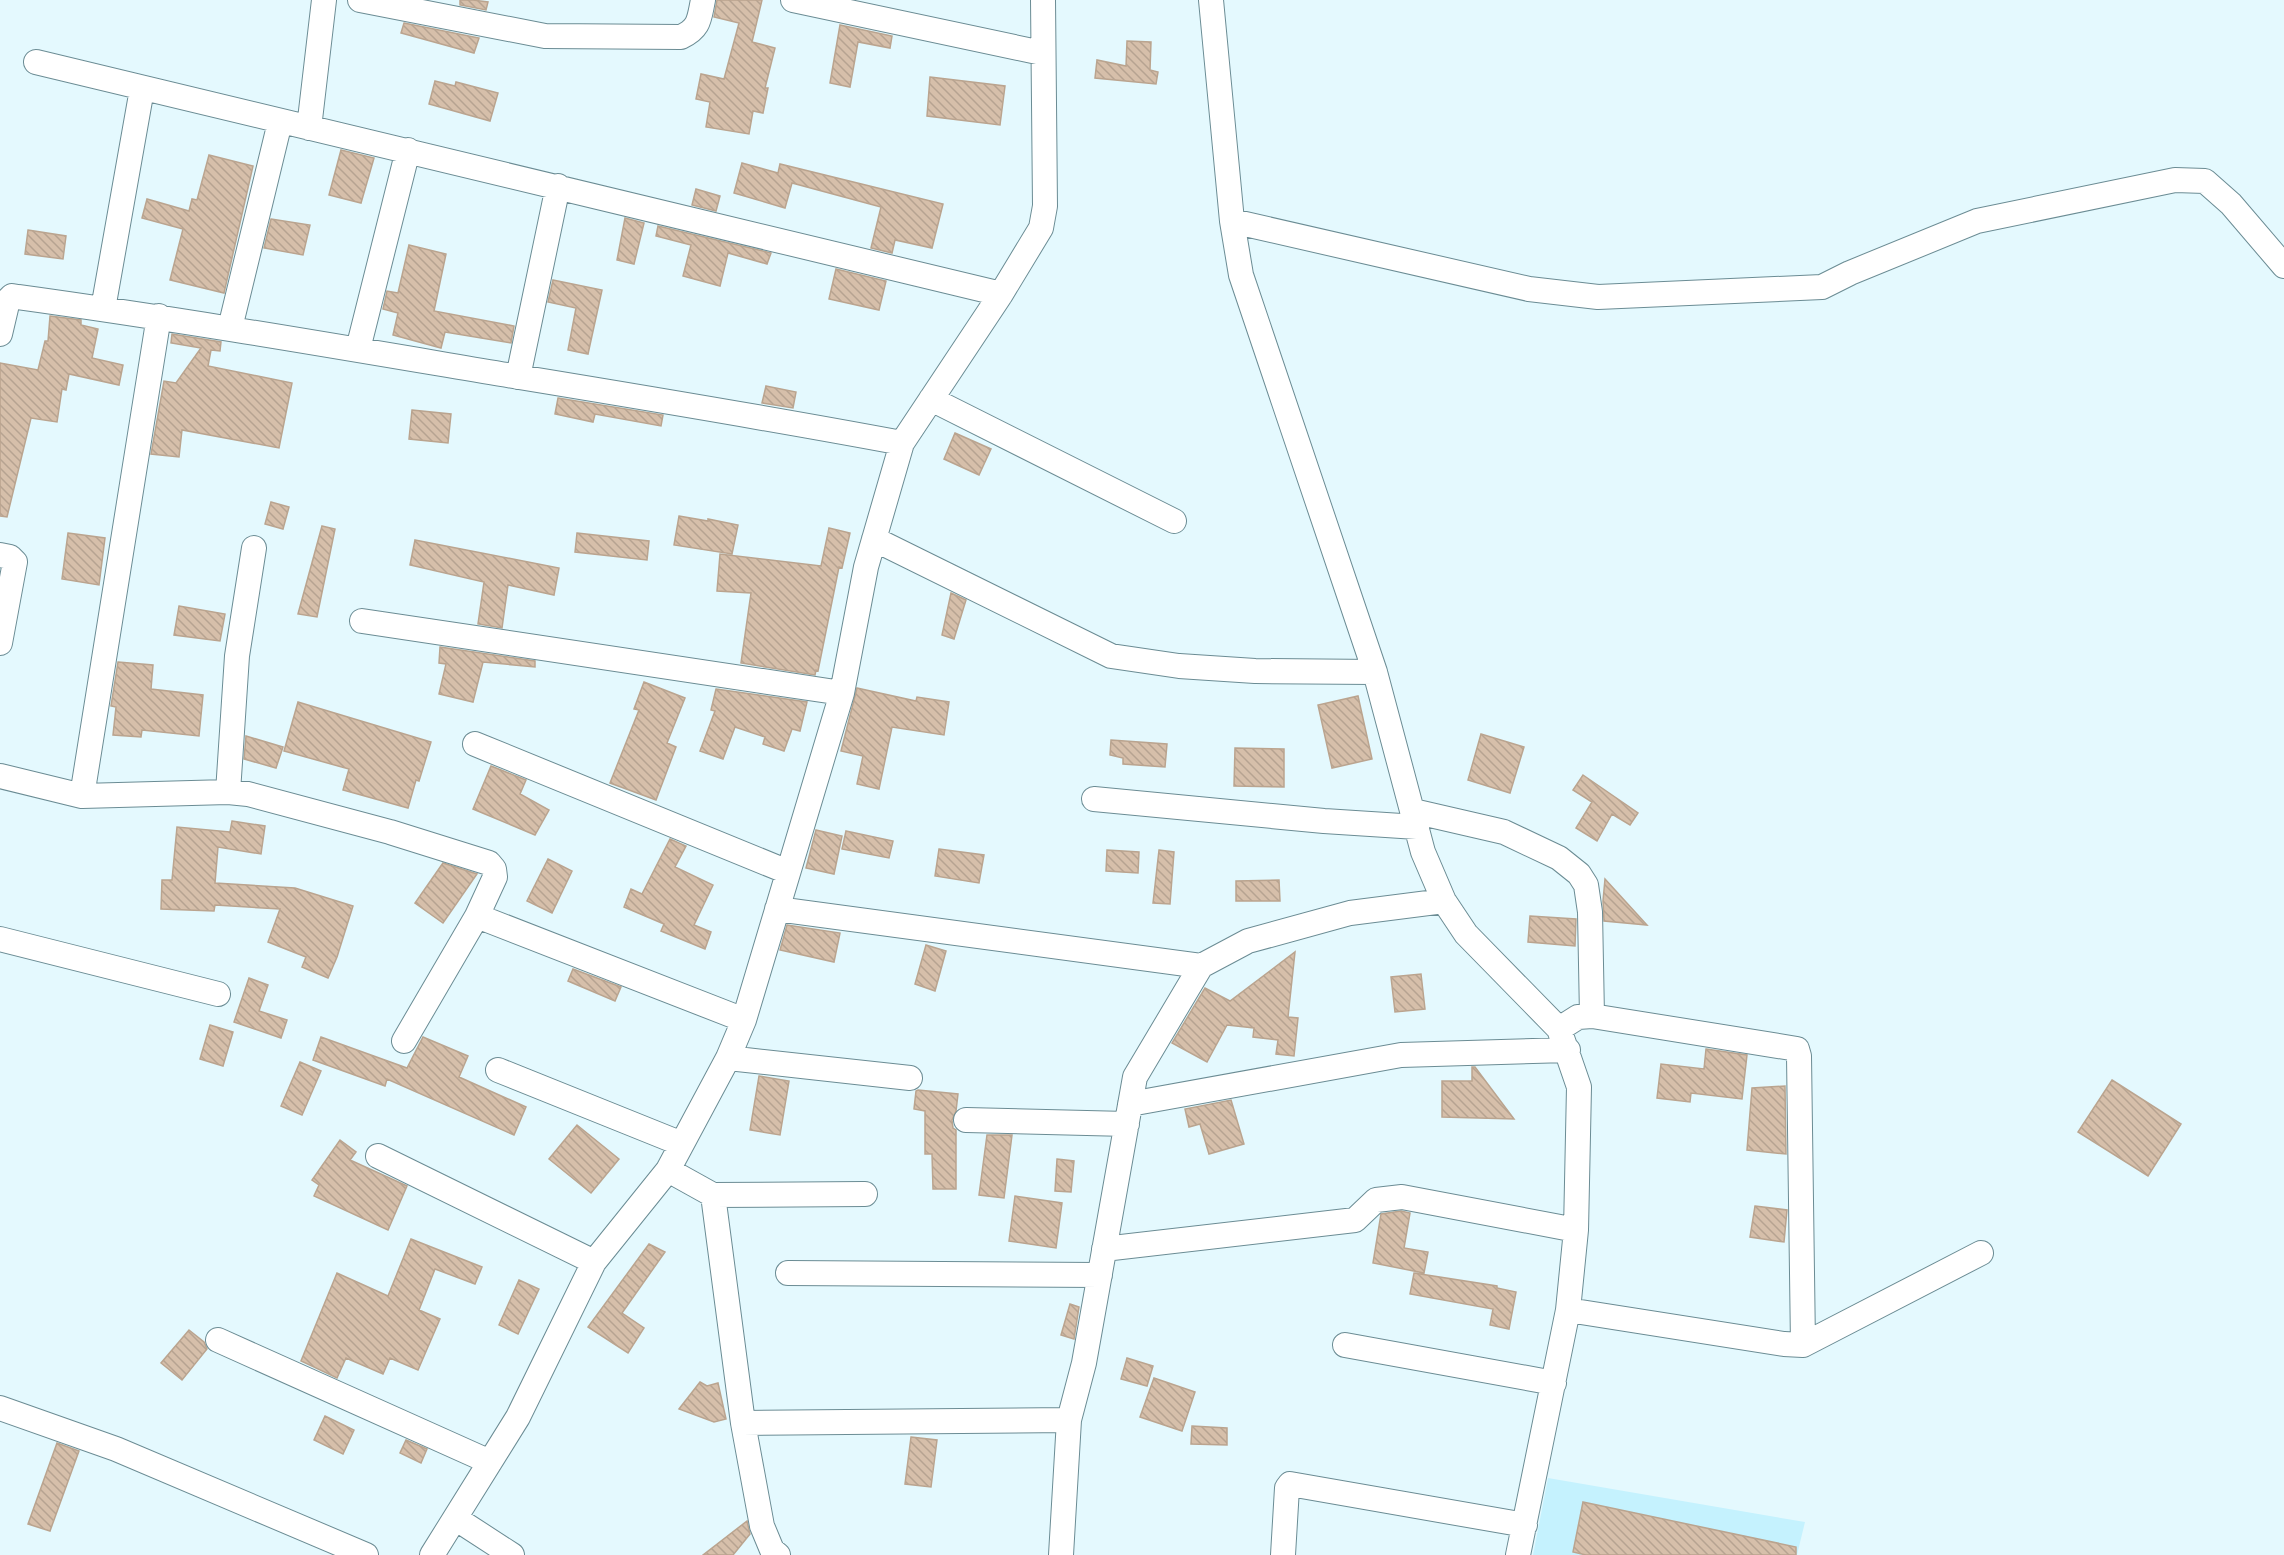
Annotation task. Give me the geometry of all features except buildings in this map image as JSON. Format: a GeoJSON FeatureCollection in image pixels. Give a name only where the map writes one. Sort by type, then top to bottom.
{"type":"FeatureCollection","features":[{"type":"Feature","properties":{"kind":"street"},"geometry":{"type":"LineString","coordinates":[[309,128],[324,0]]}},
{"type":"Feature","properties":{"kind":"street"},"geometry":{"type":"LineString","coordinates":[[360,0],[546,36],[681,37],[692,32],[698,24],[703,0]]}},
{"type":"Feature","properties":{"kind":"street"},"geometry":{"type":"LineString","coordinates":[[793,0],[1042,53]]}},
{"type":"Feature","properties":{"kind":"street"},"geometry":{"type":"LineString","coordinates":[[432,1555],[518,1418],[594,1262],[668,1170],[728,1058],[744,1020],[842,693],[866,567],[902,443],[1001,294],[1041,228],[1045,206],[1043,0]]}},
{"type":"Feature","properties":{"kind":"street"},"geometry":{"type":"LineString","coordinates":[[1211,0],[1232,221],[1241,275],[1375,672],[1423,852],[1444,902],[1466,934],[1564,1040],[1579,1087],[1576,1230],[1568,1310],[1518,1555]]}},
{"type":"Feature","properties":{"kind":"street"},"geometry":{"type":"LineString","coordinates":[[36,62],[1001,294]]}},
{"type":"Feature","properties":{"kind":"street"},"geometry":{"type":"LineString","coordinates":[[103,309],[142,88]]}},
{"type":"Feature","properties":{"kind":"street"},"geometry":{"type":"LineString","coordinates":[[230,328],[280,122]]}},
{"type":"Feature","properties":{"kind":"street"},"geometry":{"type":"LineString","coordinates":[[358,349],[408,150]]}},
{"type":"Feature","properties":{"kind":"street"},"geometry":{"type":"LineString","coordinates":[[1232,221],[1529,289],[1598,297],[1822,287],[1850,273],[1977,221],[2175,180],[2205,181],[2231,204],[2284,266]]}},
{"type":"Feature","properties":{"kind":"street"},"geometry":{"type":"LineString","coordinates":[[518,376],[558,186]]}},
{"type":"Feature","properties":{"kind":"street"},"geometry":{"type":"LineString","coordinates":[[0,334],[8,300],[12,297],[159,316],[727,410],[902,443]]}},
{"type":"Feature","properties":{"kind":"street"},"geometry":{"type":"LineString","coordinates":[[82,796],[159,316]]}},
{"type":"Feature","properties":{"kind":"street"},"geometry":{"type":"LineString","coordinates":[[931,399],[1174,520]]}},
{"type":"Feature","properties":{"kind":"street"},"geometry":{"type":"LineString","coordinates":[[874,539],[1111,656],[1179,666],[1244,670],[1375,672]]}},
{"type":"Feature","properties":{"kind":"street"},"geometry":{"type":"LineString","coordinates":[[228,792],[237,656],[254,548]]}},
{"type":"Feature","properties":{"kind":"street"},"geometry":{"type":"LineString","coordinates":[[0,555],[10,557],[15,562],[0,643]]}},
{"type":"Feature","properties":{"kind":"street"},"geometry":{"type":"LineString","coordinates":[[362,621],[842,693]]}},
{"type":"Feature","properties":{"kind":"street"},"geometry":{"type":"LineString","coordinates":[[475,744],[788,872]]}},
{"type":"Feature","properties":{"kind":"street"},"geometry":{"type":"LineString","coordinates":[[0,776],[82,796],[228,792],[248,794],[390,832],[489,863],[494,869],[495,877],[477,916],[405,1041]]}},
{"type":"Feature","properties":{"kind":"street"},"geometry":{"type":"LineString","coordinates":[[1094,800],[1324,820],[1415,819],[1504,832],[1558,858],[1579,874],[1586,885],[1590,912],[1592,1016]]}},
{"type":"Feature","properties":{"kind":"street"},"geometry":{"type":"LineString","coordinates":[[1061,1555],[1069,1420],[1084,1363],[1135,1077],[1201,966],[1248,940],[1350,914],[1444,902]]}},
{"type":"Feature","properties":{"kind":"street"},"geometry":{"type":"LineString","coordinates":[[777,909],[1201,966]]}},
{"type":"Feature","properties":{"kind":"street"},"geometry":{"type":"LineString","coordinates":[[477,916],[744,1020]]}},
{"type":"Feature","properties":{"kind":"street"},"geometry":{"type":"LineString","coordinates":[[0,939],[218,994]]}},
{"type":"Feature","properties":{"kind":"street"},"geometry":{"type":"LineString","coordinates":[[1564,1040],[1578,1017],[1592,1016],[1797,1049],[1800,1056],[1803,1345]]}},
{"type":"Feature","properties":{"kind":"street"},"geometry":{"type":"LineString","coordinates":[[966,1120],[1128,1114],[1401,1054],[1564,1040]]}},
{"type":"Feature","properties":{"kind":"street"},"geometry":{"type":"LineString","coordinates":[[728,1058],[910,1078]]}},
{"type":"Feature","properties":{"kind":"street"},"geometry":{"type":"LineString","coordinates":[[498,1070],[682,1144]]}},
{"type":"Feature","properties":{"kind":"street"},"geometry":{"type":"LineString","coordinates":[[378,1156],[594,1262]]}},
{"type":"Feature","properties":{"kind":"street"},"geometry":{"type":"LineString","coordinates":[[668,1170],[713,1195],[866,1194]]}},
{"type":"Feature","properties":{"kind":"street"},"geometry":{"type":"LineString","coordinates":[[713,1195],[743,1423],[762,1526],[772,1550],[778,1555]]}},
{"type":"Feature","properties":{"kind":"street"},"geometry":{"type":"LineString","coordinates":[[1104,1249],[1355,1220],[1376,1200],[1402,1197],[1576,1230]]}},
{"type":"Feature","properties":{"kind":"street"},"geometry":{"type":"LineString","coordinates":[[1568,1310],[1784,1344],[1803,1345],[1981,1253]]}},
{"type":"Feature","properties":{"kind":"street"},"geometry":{"type":"LineString","coordinates":[[788,1274],[1100,1275]]}},
{"type":"Feature","properties":{"kind":"street"},"geometry":{"type":"LineString","coordinates":[[218,1341],[490,1462]]}},
{"type":"Feature","properties":{"kind":"street"},"geometry":{"type":"LineString","coordinates":[[1345,1346],[1554,1383]]}},
{"type":"Feature","properties":{"kind":"street"},"geometry":{"type":"LineString","coordinates":[[0,1408],[116,1449],[366,1555]]}},
{"type":"Feature","properties":{"kind":"street"},"geometry":{"type":"LineString","coordinates":[[743,1423],[1069,1420]]}},
{"type":"Feature","properties":{"kind":"street"},"geometry":{"type":"LineString","coordinates":[[1283,1555],[1287,1488],[1290,1484],[1525,1525]]}},
{"type":"Feature","properties":{"kind":"street"},"geometry":{"type":"LineString","coordinates":[[455,1518],[512,1555]]}},
{"type":"Feature","properties":{"kind":"shaded area"},"geometry":{"type":"Polygon","coordinates":[[[1548,1478],[1805,1522],[1797,1555],[1533,1555],[1548,1478]]]}}]}
